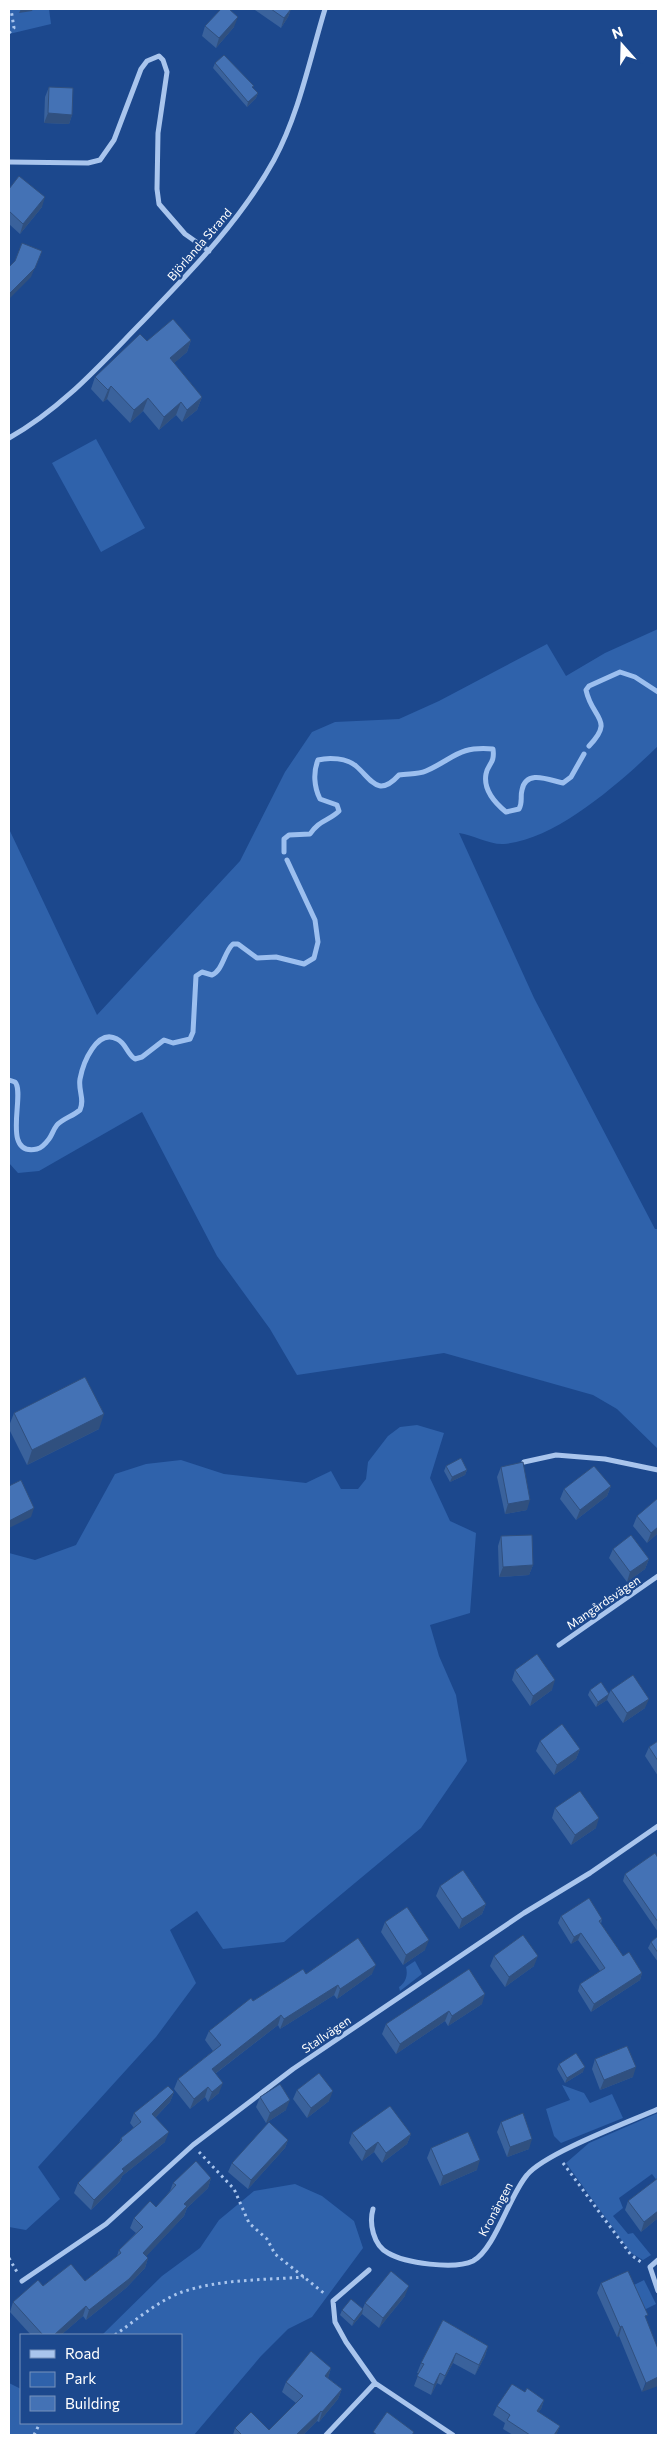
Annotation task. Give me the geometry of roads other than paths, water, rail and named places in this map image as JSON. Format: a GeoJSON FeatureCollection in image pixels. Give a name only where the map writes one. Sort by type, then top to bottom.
{"type":"FeatureCollection","features":[{"type":"Feature","properties":{"kind":"street","name":"Björlanda Strand"},"geometry":{"type":"LineString","coordinates":[[9,438],[61,403],[209,251],[249,200],[275,158],[294,111],[325,9]]}},
{"type":"Feature","properties":{"kind":"street"},"geometry":{"type":"LineString","coordinates":[[9,162],[88,163],[100,160],[114,140],[141,70],[147,61],[158,56],[163,60],[167,72],[158,133],[157,189],[159,204],[184,234],[209,251]]}},
{"type":"Feature","properties":{"kind":"street"},"geometry":{"type":"LineString","coordinates":[[524,1462],[556,1455],[605,1459],[658,1470]]}},
{"type":"Feature","properties":{"kind":"street","name":"Mangårdsvägen"},"geometry":{"type":"LineString","coordinates":[[559,1645],[658,1576]]}},
{"type":"Feature","properties":{"kind":"street","name":"Stallvägen"},"geometry":{"type":"LineString","coordinates":[[22,2281],[106,2224],[193,2145],[303,2062],[524,1913],[590,1874],[658,1826]]}},
{"type":"Feature","properties":{"kind":"street","name":"Kronängen"},"geometry":{"type":"LineString","coordinates":[[373,2209],[371,2218],[373,2231],[380,2245],[388,2253],[423,2262],[459,2265],[474,2260],[484,2250],[518,2186],[528,2173],[556,2155],[658,2109]]}},
{"type":"Feature","properties":{"kind":"street"},"geometry":{"type":"LineString","coordinates":[[658,2260],[650,2268],[658,2291]]}},
{"type":"Feature","properties":{"kind":"street"},"geometry":{"type":"LineString","coordinates":[[370,2270],[333,2301],[335,2322],[346,2342],[375,2383],[453,2435]]}},
{"type":"Feature","properties":{"kind":"street"},"geometry":{"type":"LineString","coordinates":[[326,2435],[375,2383]]}},
{"type":"Feature","properties":{"kind":"waterway"},"geometry":{"type":"LineString","coordinates":[[589,746],[597,737],[601,724],[589,700],[586,690],[589,686],[620,672],[635,677],[658,692]]}},
{"type":"Feature","properties":{"kind":"waterway"},"geometry":{"type":"LineString","coordinates":[[284,852],[284,839],[289,835],[310,834],[320,823],[339,811],[337,805],[320,799],[315,785],[318,760],[332,758],[348,761],[371,781],[380,786],[392,782],[399,775],[426,771],[464,751],[493,749],[493,758],[486,774],[486,785],[494,800],[506,812],[519,809],[522,790],[528,780],[545,778],[563,783],[571,777],[584,754]]}},
{"type":"Feature","properties":{"kind":"waterway"},"geometry":{"type":"LineString","coordinates":[[9,1080],[15,1082],[18,1088],[16,1123],[20,1143],[26,1149],[37,1149],[48,1141],[59,1123],[80,1110],[82,1102],[80,1079],[84,1064],[92,1049],[103,1038],[117,1039],[135,1059],[142,1057],[164,1040],[173,1043],[190,1039],[193,1032],[196,976],[202,972],[212,975],[216,973],[233,944],[238,944],[257,958],[276,957],[304,964],[314,958],[318,942],[315,920],[287,860]]}}]}
